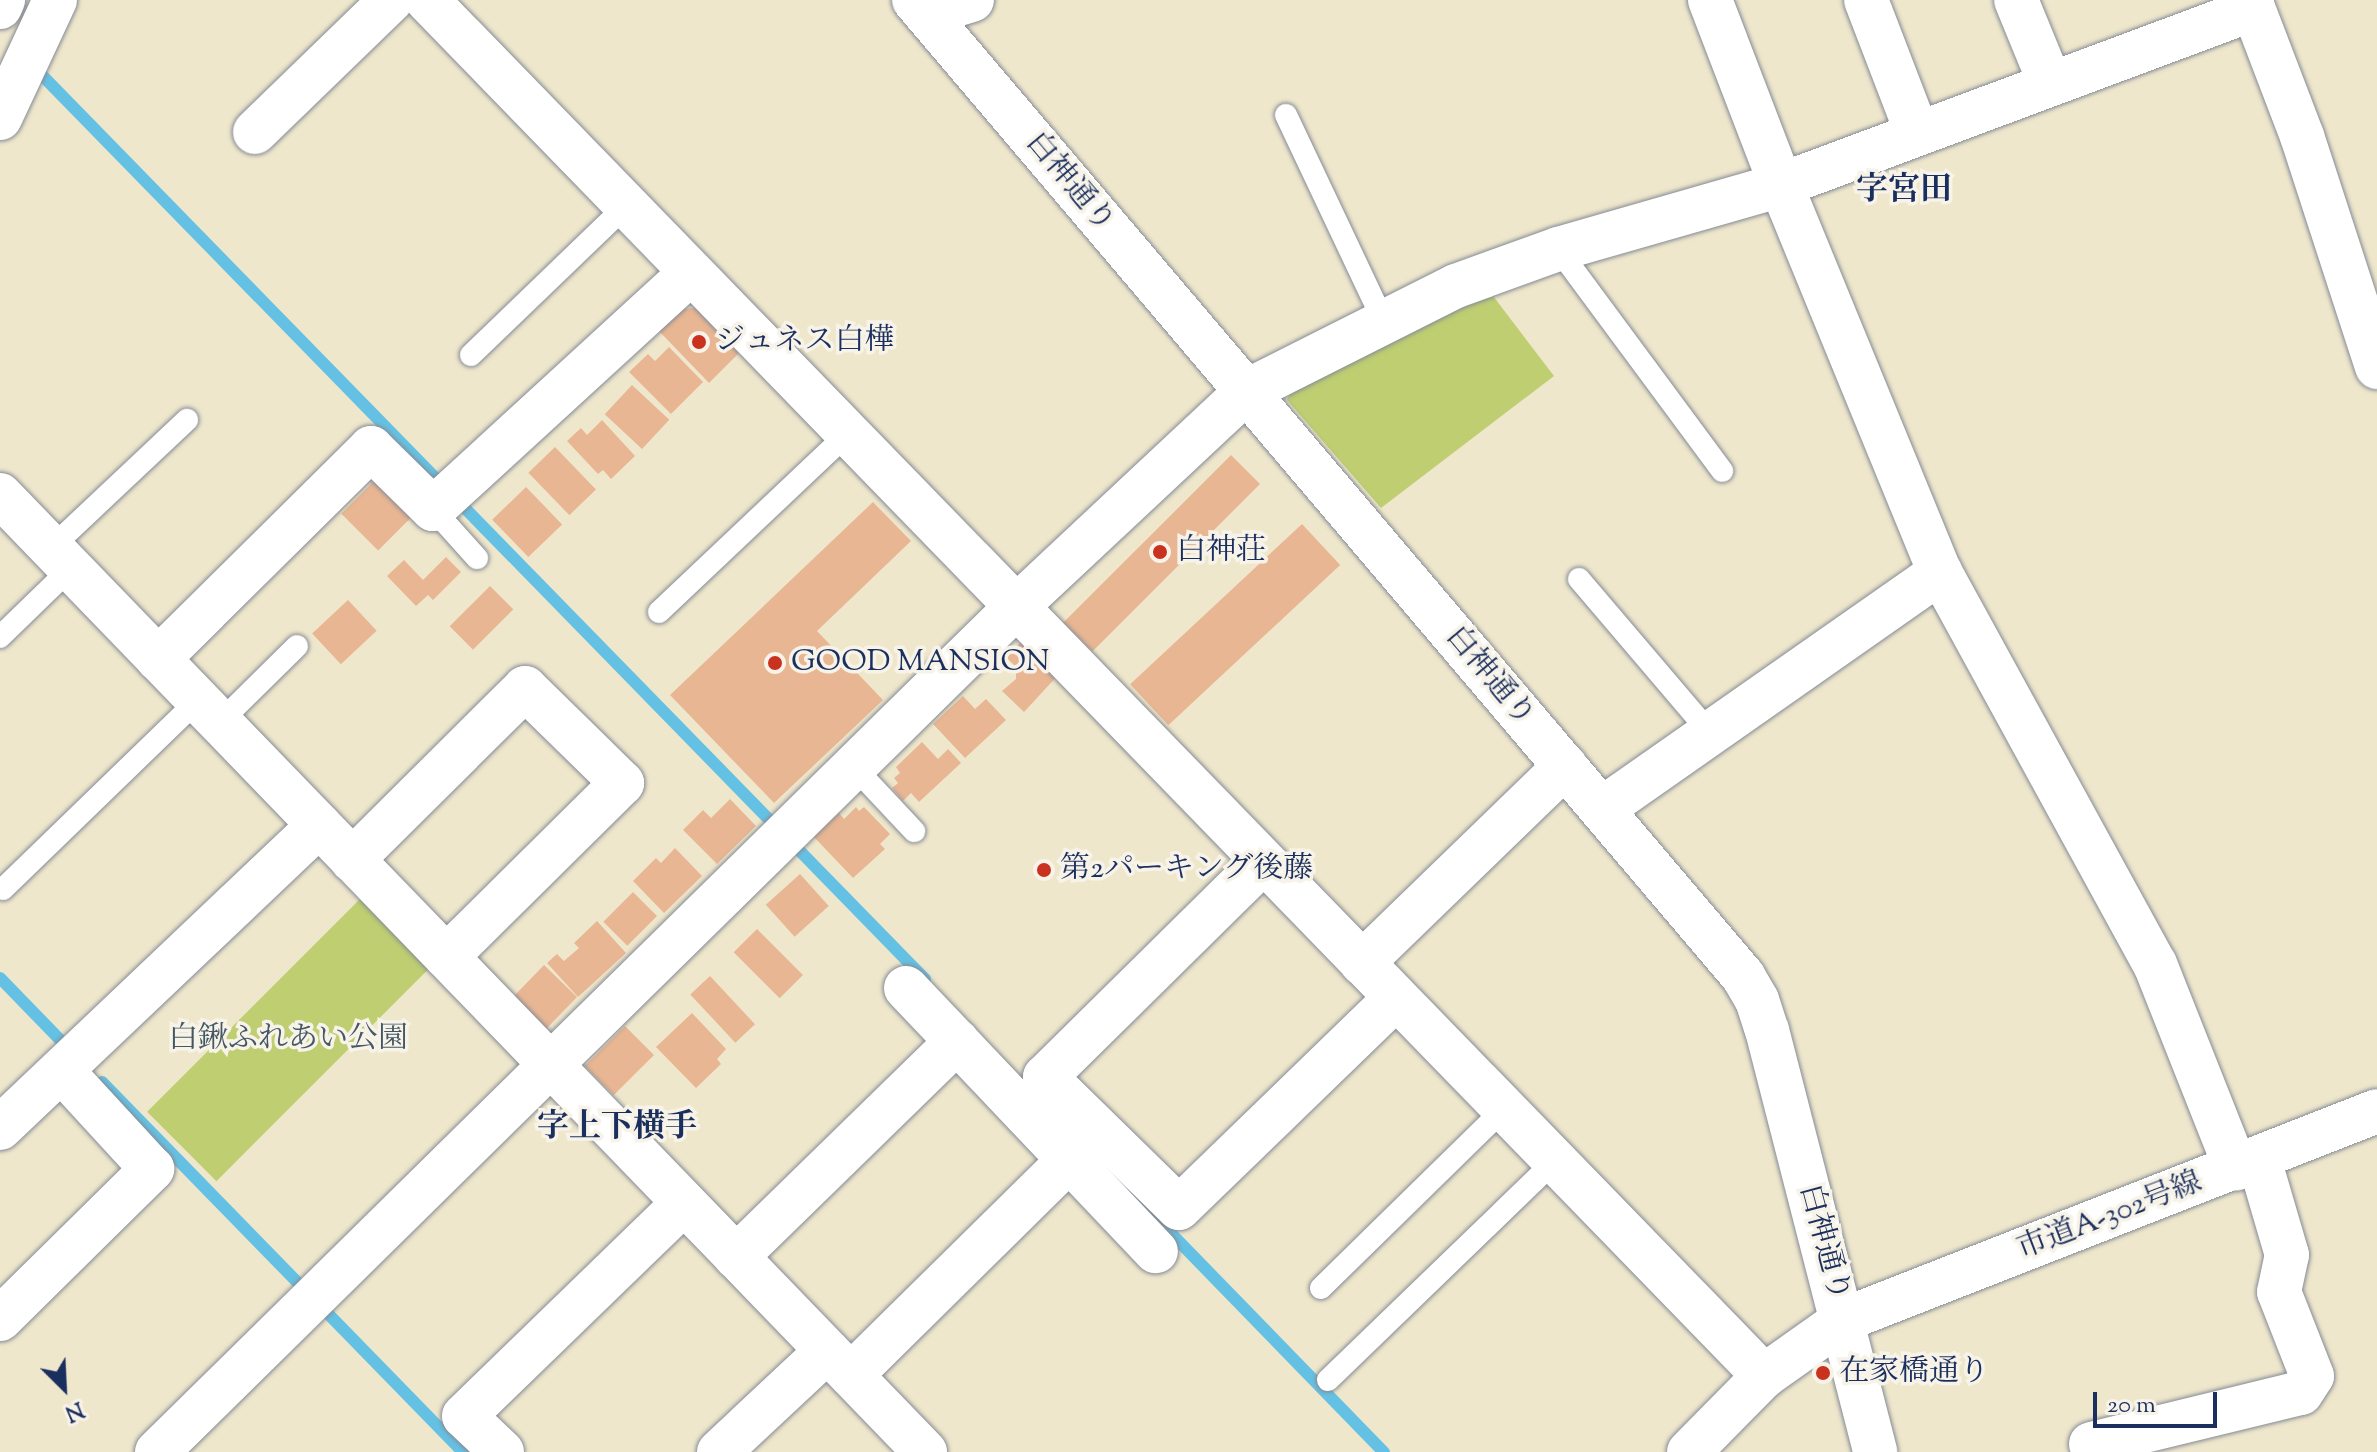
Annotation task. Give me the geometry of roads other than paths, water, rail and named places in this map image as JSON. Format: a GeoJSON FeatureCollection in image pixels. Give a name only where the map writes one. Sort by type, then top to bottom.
{"type":"FeatureCollection","features":[{"type":"Feature","properties":{"kind":"street"},"geometry":{"type":"LineString","coordinates":[[0,7],[3,0]]}},
{"type":"Feature","properties":{"kind":"street"},"geometry":{"type":"LineString","coordinates":[[0,118],[55,0]]}},
{"type":"Feature","properties":{"kind":"street"},"geometry":{"type":"LineString","coordinates":[[255,132],[391,0]]}},
{"type":"Feature","properties":{"kind":"street"},"geometry":{"type":"LineString","coordinates":[[427,0],[1764,1376]]}},
{"type":"Feature","properties":{"kind":"street"},"geometry":{"type":"LineString","coordinates":[[920,7],[972,0]]}},
{"type":"Feature","properties":{"kind":"street"},"geometry":{"type":"LineString","coordinates":[[1710,0],[1781,185],[1940,572],[2155,964],[2287,1255],[2279,1292],[2312,1376],[2301,1393],[2091,1444]]}},
{"type":"Feature","properties":{"kind":"street"},"geometry":{"type":"LineString","coordinates":[[1866,0],[1917,133]]}},
{"type":"Feature","properties":{"kind":"street"},"geometry":{"type":"LineString","coordinates":[[2016,0],[2050,83]]}},
{"type":"Feature","properties":{"kind":"street"},"geometry":{"type":"LineString","coordinates":[[157,1452],[1015,608],[1247,391],[1456,286],[1558,249],[1781,185],[2251,4],[2302,136],[2377,367]]}},
{"type":"Feature","properties":{"kind":"street","name":"白神通り"},"geometry":{"type":"LineString","coordinates":[[920,7],[1743,976],[1757,1000],[1875,1452]]}},
{"type":"Feature","properties":{"kind":"street"},"geometry":{"type":"LineString","coordinates":[[158,659],[371,448],[433,509],[691,273]]}},
{"type":"Feature","properties":{"kind":"street"},"geometry":{"type":"LineString","coordinates":[[0,495],[925,1452]]}},
{"type":"Feature","properties":{"kind":"street"},"geometry":{"type":"LineString","coordinates":[[1602,809],[1940,572]]}},
{"type":"Feature","properties":{"kind":"street"},"geometry":{"type":"LineString","coordinates":[[352,860],[525,688],[622,783],[446,957]]}},
{"type":"Feature","properties":{"kind":"street"},"geometry":{"type":"LineString","coordinates":[[1362,963],[1565,766]]}},
{"type":"Feature","properties":{"kind":"street"},"geometry":{"type":"LineString","coordinates":[[0,1128],[319,825]]}},
{"type":"Feature","properties":{"kind":"street"},"geometry":{"type":"LineString","coordinates":[[1263,862],[1045,1077],[1179,1208],[1396,998]]}},
{"type":"Feature","properties":{"kind":"street"},"geometry":{"type":"LineString","coordinates":[[906,988],[1156,1251]]}},
{"type":"Feature","properties":{"kind":"street"},"geometry":{"type":"LineString","coordinates":[[736,1257],[957,1041]]}},
{"type":"Feature","properties":{"kind":"street"},"geometry":{"type":"LineString","coordinates":[[0,1319],[152,1169],[61,1070]]}},
{"type":"Feature","properties":{"kind":"street","name":"市道A-302号線"},"geometry":{"type":"LineString","coordinates":[[1689,1452],[1764,1376],[1843,1320],[2248,1164],[2374,1119]]}},
{"type":"Feature","properties":{"kind":"street"},"geometry":{"type":"LineString","coordinates":[[719,1452],[839,1363],[1069,1160]]}},
{"type":"Feature","properties":{"kind":"street"},"geometry":{"type":"LineString","coordinates":[[1103,1195],[1134,1164]]}},
{"type":"Feature","properties":{"kind":"street"},"geometry":{"type":"LineString","coordinates":[[502,1452],[464,1416],[684,1203]]}},
{"type":"Feature","properties":{"kind":"lane"},"geometry":{"type":"LineString","coordinates":[[1286,115],[1384,322]]}},
{"type":"Feature","properties":{"kind":"lane"},"geometry":{"type":"LineString","coordinates":[[471,355],[626,206]]}},
{"type":"Feature","properties":{"kind":"lane"},"geometry":{"type":"LineString","coordinates":[[1558,249],[1722,471]]}},
{"type":"Feature","properties":{"kind":"lane"},"geometry":{"type":"LineString","coordinates":[[0,637],[61,558],[187,420]]}},
{"type":"Feature","properties":{"kind":"lane"},"geometry":{"type":"LineString","coordinates":[[659,612],[847,434]]}},
{"type":"Feature","properties":{"kind":"lane"},"geometry":{"type":"LineString","coordinates":[[433,509],[477,558]]}},
{"type":"Feature","properties":{"kind":"lane"},"geometry":{"type":"LineString","coordinates":[[1579,579],[1710,733]]}},
{"type":"Feature","properties":{"kind":"lane"},"geometry":{"type":"LineString","coordinates":[[3,889],[209,711],[297,646]]}},
{"type":"Feature","properties":{"kind":"lane"},"geometry":{"type":"LineString","coordinates":[[854,767],[914,831]]}},
{"type":"Feature","properties":{"kind":"lane"},"geometry":{"type":"LineString","coordinates":[[1321,1288],[1504,1109]]}},
{"type":"Feature","properties":{"kind":"lane"},"geometry":{"type":"LineString","coordinates":[[1328,1380],[1555,1161]]}},
{"type":"Feature","properties":{"kind":"waterway"},"geometry":{"type":"LineString","coordinates":[[32,65],[925,979]]}},
{"type":"Feature","properties":{"kind":"waterway"},"geometry":{"type":"LineString","coordinates":[[0,978],[72,1052]]}},
{"type":"Feature","properties":{"kind":"waterway"},"geometry":{"type":"LineString","coordinates":[[102,1082],[463,1452]]}},
{"type":"Feature","properties":{"kind":"waterway"},"geometry":{"type":"LineString","coordinates":[[1124,1185],[1384,1452]]}},
{"type":"Feature","properties":{"kind":"place","name":"ジュネス白樺"},"geometry":{"type":"Point","coordinates":[699,342]}},
{"type":"Feature","properties":{"kind":"place","name":"白神荘"},"geometry":{"type":"Point","coordinates":[1160,552]}},
{"type":"Feature","properties":{"kind":"place","name":"GOOD MANSION"},"geometry":{"type":"Point","coordinates":[775,663]}},
{"type":"Feature","properties":{"kind":"place","name":"第2パーキング後藤"},"geometry":{"type":"Point","coordinates":[1044,870]}},
{"type":"Feature","properties":{"kind":"place","name":"在家橋通り"},"geometry":{"type":"Point","coordinates":[1823,1373]}},
{"type":"Feature","properties":{"kind":"district","name":"字宮田"},"geometry":{"type":"Point","coordinates":[1904,191]}},
{"type":"Feature","properties":{"kind":"district","name":"字上下横手"},"geometry":{"type":"Point","coordinates":[617,1128]}},
{"type":"Feature","properties":{"kind":"park label","name":"白鍬ふれあい公園"},"geometry":{"type":"Point","coordinates":[288,1040]}}]}
